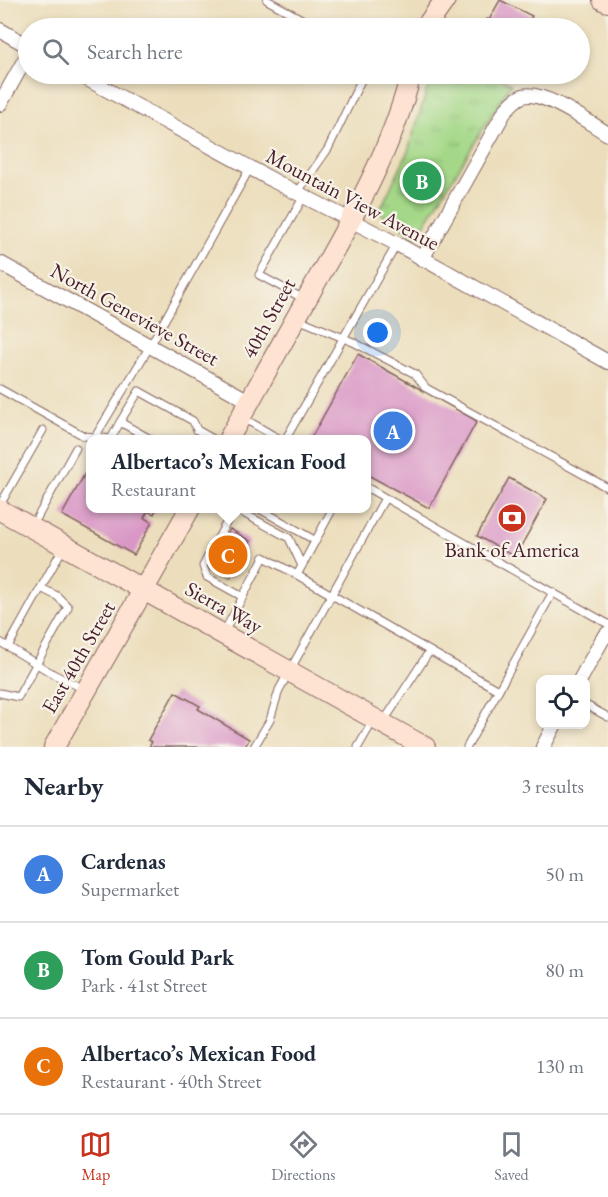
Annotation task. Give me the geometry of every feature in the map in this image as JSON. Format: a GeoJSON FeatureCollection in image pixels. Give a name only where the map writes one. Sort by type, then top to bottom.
{"type":"FeatureCollection","features":[{"type":"Feature","properties":{"kind":"main road"},"geometry":{"type":"LineString","coordinates":[[425,18],[428,0]]}},
{"type":"Feature","properties":{"kind":"main road"},"geometry":{"type":"LineString","coordinates":[[431,18],[445,0]]}},
{"type":"Feature","properties":{"kind":"main road"},"geometry":{"type":"LineString","coordinates":[[603,0],[608,2]]}},
{"type":"Feature","properties":{"kind":"main road","name":"40th Street"},"geometry":{"type":"LineString","coordinates":[[231,435],[374,176],[393,129],[406,84]]}},
{"type":"Feature","properties":{"kind":"main road","name":"Sierra Way"},"geometry":{"type":"LineString","coordinates":[[0,507],[32,528],[425,747]]}},
{"type":"Feature","properties":{"kind":"main road"},"geometry":{"type":"LineString","coordinates":[[144,590],[187,513]]}},
{"type":"Feature","properties":{"kind":"main road","name":"East 40th Street"},"geometry":{"type":"LineString","coordinates":[[55,747],[144,590]]}},
{"type":"Feature","properties":{"kind":"street"},"geometry":{"type":"LineString","coordinates":[[0,30],[18,40]]}},
{"type":"Feature","properties":{"kind":"street"},"geometry":{"type":"LineString","coordinates":[[0,104],[18,72]]}},
{"type":"Feature","properties":{"kind":"street","name":"Mountain View Avenue"},"geometry":{"type":"LineString","coordinates":[[96,84],[250,168],[397,244],[608,362]]}},
{"type":"Feature","properties":{"kind":"street"},"geometry":{"type":"LineString","coordinates":[[422,259],[505,111],[524,95],[548,100],[608,134]]}},
{"type":"Feature","properties":{"kind":"street","name":"North Genevieve Street"},"geometry":{"type":"LineString","coordinates":[[0,263],[150,346],[245,409]]}},
{"type":"Feature","properties":{"kind":"street"},"geometry":{"type":"LineString","coordinates":[[583,675],[608,633]]}},
{"type":"Feature","properties":{"kind":"street"},"geometry":{"type":"LineString","coordinates":[[543,747],[552,729]]}},
{"type":"Feature","properties":{"kind":"lane"},"geometry":{"type":"LineString","coordinates":[[267,0],[300,18]]}},
{"type":"Feature","properties":{"kind":"lane"},"geometry":{"type":"LineString","coordinates":[[306,300],[259,275],[328,149],[359,84]]}},
{"type":"Feature","properties":{"kind":"lane"},"geometry":{"type":"LineString","coordinates":[[96,435],[150,346],[250,168]]}},
{"type":"Feature","properties":{"kind":"lane"},"geometry":{"type":"LineString","coordinates":[[286,435],[397,244]]}},
{"type":"Feature","properties":{"kind":"lane"},"geometry":{"type":"LineString","coordinates":[[296,318],[342,337],[415,374],[426,388],[608,488]]}},
{"type":"Feature","properties":{"kind":"lane"},"geometry":{"type":"LineString","coordinates":[[0,389],[86,436]]}},
{"type":"Feature","properties":{"kind":"lane"},"geometry":{"type":"LineString","coordinates":[[113,435],[139,391],[193,421],[197,430],[206,435]]}},
{"type":"Feature","properties":{"kind":"lane"},"geometry":{"type":"LineString","coordinates":[[245,409],[277,435]]}},
{"type":"Feature","properties":{"kind":"lane"},"geometry":{"type":"LineString","coordinates":[[120,422],[143,435]]}},
{"type":"Feature","properties":{"kind":"lane"},"geometry":{"type":"LineString","coordinates":[[0,507],[43,430]]}},
{"type":"Feature","properties":{"kind":"lane"},"geometry":{"type":"LineString","coordinates":[[32,528],[75,448]]}},
{"type":"Feature","properties":{"kind":"lane"},"geometry":{"type":"LineString","coordinates":[[371,490],[608,624]]}},
{"type":"Feature","properties":{"kind":"lane"},"geometry":{"type":"LineString","coordinates":[[254,747],[270,720],[279,690],[288,671],[385,498]]}},
{"type":"Feature","properties":{"kind":"lane"},"geometry":{"type":"LineString","coordinates":[[234,513],[203,566],[207,577],[243,597]]}},
{"type":"Feature","properties":{"kind":"lane"},"geometry":{"type":"LineString","coordinates":[[243,513],[289,538],[302,566]]}},
{"type":"Feature","properties":{"kind":"lane"},"geometry":{"type":"LineString","coordinates":[[267,513],[316,541]]}},
{"type":"Feature","properties":{"kind":"lane"},"geometry":{"type":"LineString","coordinates":[[297,575],[330,513]]}},
{"type":"Feature","properties":{"kind":"lane"},"geometry":{"type":"LineString","coordinates":[[8,646],[64,545]]}},
{"type":"Feature","properties":{"kind":"lane"},"geometry":{"type":"LineString","coordinates":[[222,634],[264,557],[498,690]]}},
{"type":"Feature","properties":{"kind":"lane"},"geometry":{"type":"LineString","coordinates":[[0,693],[18,697],[68,607],[57,596],[41,588]]}},
{"type":"Feature","properties":{"kind":"lane"},"geometry":{"type":"LineString","coordinates":[[466,747],[553,592]]}},
{"type":"Feature","properties":{"kind":"lane"},"geometry":{"type":"LineString","coordinates":[[0,642],[87,690]]}},
{"type":"Feature","properties":{"kind":"lane"},"geometry":{"type":"LineString","coordinates":[[358,747],[429,652]]}},
{"type":"Feature","properties":{"kind":"lane"},"geometry":{"type":"LineString","coordinates":[[590,708],[608,717]]}},
{"type":"Feature","properties":{"kind":"green space"},"geometry":{"type":"Polygon","coordinates":[[[429,84],[511,84],[416,238],[379,212],[408,151],[429,84]]]}},
{"type":"Feature","properties":{"kind":"building"},"geometry":{"type":"Polygon","coordinates":[[[500,0],[532,16],[531,18],[490,18],[500,0]]]}},
{"type":"Feature","properties":{"kind":"building"},"geometry":{"type":"Polygon","coordinates":[[[358,354],[477,421],[429,508],[371,477],[371,435],[313,435],[358,354]]]}},
{"type":"Feature","properties":{"kind":"building"},"geometry":{"type":"Polygon","coordinates":[[[86,472],[86,513],[147,513],[144,518],[152,522],[134,555],[62,515],[86,472]]]}},
{"type":"Feature","properties":{"kind":"building","name":"Bank of America"},"geometry":{"type":"Polygon","coordinates":[[[509,478],[547,499],[515,557],[477,536],[509,478]]]}},
{"type":"Feature","properties":{"kind":"building"},"geometry":{"type":"Polygon","coordinates":[[[230,529],[250,541],[230,578],[208,565],[230,529]]]}},
{"type":"Feature","properties":{"kind":"building"},"geometry":{"type":"Polygon","coordinates":[[[175,692],[200,706],[198,709],[249,739],[245,747],[149,747],[152,742],[148,740],[175,692]]]}},
{"type":"Feature","properties":{"kind":"place","name":"Tom Gould Park"},"geometry":{"type":"Point","coordinates":[422,181]}},
{"type":"Feature","properties":{"kind":"place","name":"Cardenas"},"geometry":{"type":"Point","coordinates":[393,431]}},
{"type":"Feature","properties":{"kind":"place","name":"Bank of America"},"geometry":{"type":"Point","coordinates":[512,518]}},
{"type":"Feature","properties":{"kind":"place","name":"Albertaco’s Mexican Food"},"geometry":{"type":"Point","coordinates":[228,555]}}]}
